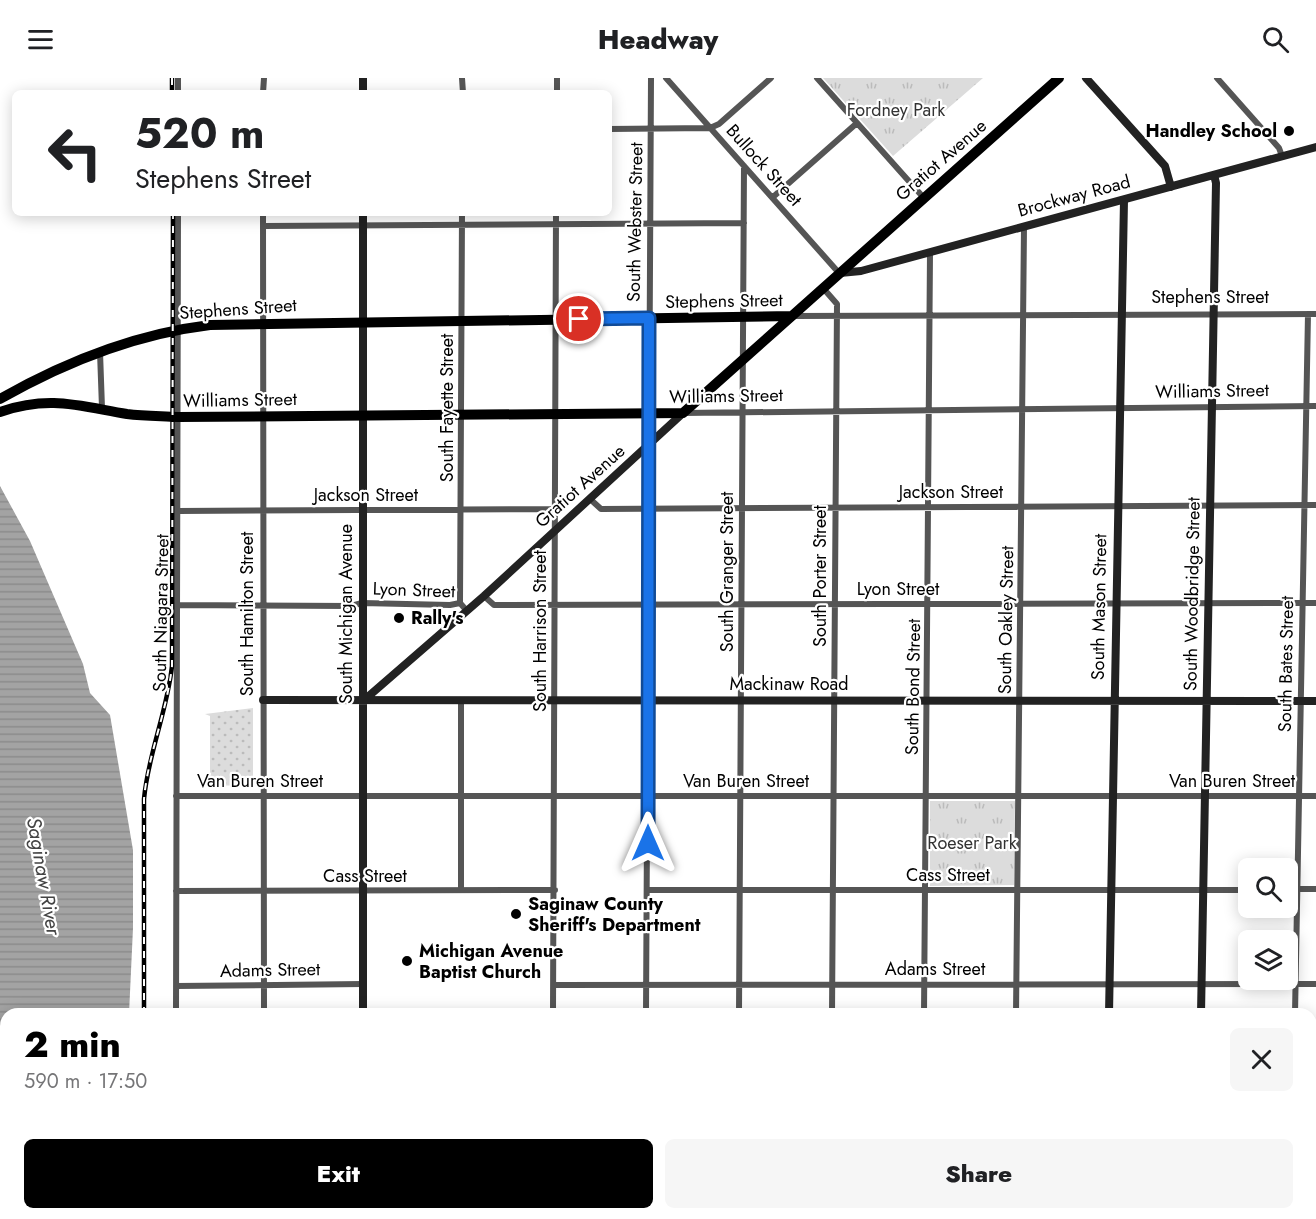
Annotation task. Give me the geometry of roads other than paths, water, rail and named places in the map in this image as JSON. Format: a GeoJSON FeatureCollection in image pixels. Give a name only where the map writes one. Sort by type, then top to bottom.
{"type":"FeatureCollection","features":[{"type":"Feature","properties":{"kind":"highway","name":"Gratiot Avenue"},"geometry":{"type":"LineString","coordinates":[[683,413],[1059,78]]}},
{"type":"Feature","properties":{"kind":"highway","name":"Stephens Street"},"geometry":{"type":"LineString","coordinates":[[0,399],[58,369],[100,352],[178,329],[263,322],[792,316]]}},
{"type":"Feature","properties":{"kind":"highway","name":"Williams Street"},"geometry":{"type":"LineString","coordinates":[[0,412],[51,402],[138,415],[178,417],[683,413]]}},
{"type":"Feature","properties":{"kind":"main road"},"geometry":{"type":"LineString","coordinates":[[1086,78],[1165,166],[1171,186]]}},
{"type":"Feature","properties":{"kind":"main road","name":"Brockway Road"},"geometry":{"type":"LineString","coordinates":[[839,273],[861,271],[930,253],[1316,147]]}},
{"type":"Feature","properties":{"kind":"main road","name":"South Woodbridge Street"},"geometry":{"type":"LineString","coordinates":[[1201,1008],[1213,407],[1216,183],[1214,175]]}},
{"type":"Feature","properties":{"kind":"main road","name":"South Mason Street"},"geometry":{"type":"LineString","coordinates":[[1109,1008],[1109,889],[1124,200]]}},
{"type":"Feature","properties":{"kind":"main road","name":"South Michigan Avenue"},"geometry":{"type":"LineString","coordinates":[[363,216],[363,1008]]}},
{"type":"Feature","properties":{"kind":"main road","name":"Gratiot Avenue"},"geometry":{"type":"LineString","coordinates":[[363,701],[385,685],[484,596],[683,413]]}},
{"type":"Feature","properties":{"kind":"main road","name":"Mackinaw Road"},"geometry":{"type":"LineString","coordinates":[[263,700],[1316,701]]}},
{"type":"Feature","properties":{"kind":"street","name":"South Webster Street"},"geometry":{"type":"LineString","coordinates":[[646,1008],[651,78]]}},
{"type":"Feature","properties":{"kind":"street","name":"Bullock Street"},"geometry":{"type":"LineString","coordinates":[[666,78],[839,273]]}},
{"type":"Feature","properties":{"kind":"street"},"geometry":{"type":"LineString","coordinates":[[612,129],[710,128],[719,124],[771,78]]}},
{"type":"Feature","properties":{"kind":"street"},"geometry":{"type":"LineString","coordinates":[[817,78],[923,197]]}},
{"type":"Feature","properties":{"kind":"street"},"geometry":{"type":"LineString","coordinates":[[1217,78],[1280,148],[1282,156]]}},
{"type":"Feature","properties":{"kind":"street"},"geometry":{"type":"LineString","coordinates":[[773,197],[857,123]]}},
{"type":"Feature","properties":{"kind":"street","name":"South Granger Street"},"geometry":{"type":"LineString","coordinates":[[739,1008],[744,166]]}},
{"type":"Feature","properties":{"kind":"street","name":"South Niagara Street"},"geometry":{"type":"LineString","coordinates":[[176,1008],[178,216]]}},
{"type":"Feature","properties":{"kind":"street","name":"South Hamilton Street"},"geometry":{"type":"LineString","coordinates":[[263,216],[264,1008]]}},
{"type":"Feature","properties":{"kind":"street","name":"South Fayette Street"},"geometry":{"type":"LineString","coordinates":[[460,603],[462,216]]}},
{"type":"Feature","properties":{"kind":"street","name":"South Harrison Street"},"geometry":{"type":"LineString","coordinates":[[553,1008],[556,216]]}},
{"type":"Feature","properties":{"kind":"street"},"geometry":{"type":"LineString","coordinates":[[263,226],[744,223]]}},
{"type":"Feature","properties":{"kind":"street","name":"South Oakley Street"},"geometry":{"type":"LineString","coordinates":[[1017,1008],[1024,227]]}},
{"type":"Feature","properties":{"kind":"street","name":"South Bond Street"},"geometry":{"type":"LineString","coordinates":[[924,1008],[930,507],[930,253]]}},
{"type":"Feature","properties":{"kind":"street","name":"South Porter Street"},"geometry":{"type":"LineString","coordinates":[[823,288],[837,304],[832,1008]]}},
{"type":"Feature","properties":{"kind":"street","name":"South Bates Street"},"geometry":{"type":"LineString","coordinates":[[1298,858],[1308,314]]}},
{"type":"Feature","properties":{"kind":"street","name":"Stephens Street"},"geometry":{"type":"LineString","coordinates":[[792,316],[1316,314]]}},
{"type":"Feature","properties":{"kind":"street"},"geometry":{"type":"LineString","coordinates":[[100,352],[102,408]]}},
{"type":"Feature","properties":{"kind":"street","name":"Williams Street"},"geometry":{"type":"LineString","coordinates":[[683,413],[1316,406]]}},
{"type":"Feature","properties":{"kind":"street","name":"Jackson Street"},"geometry":{"type":"LineString","coordinates":[[590,499],[601,509],[1316,505]]}},
{"type":"Feature","properties":{"kind":"street","name":"Jackson Street"},"geometry":{"type":"LineString","coordinates":[[177,511],[555,509]]}},
{"type":"Feature","properties":{"kind":"street","name":"Lyon Street"},"geometry":{"type":"LineString","coordinates":[[484,596],[494,605],[1316,603]]}},
{"type":"Feature","properties":{"kind":"street","name":"Lyon Street"},"geometry":{"type":"LineString","coordinates":[[178,605],[351,606],[362,603],[450,606],[460,603],[467,611]]}},
{"type":"Feature","properties":{"kind":"street"},"geometry":{"type":"LineString","coordinates":[[461,700],[461,890]]}},
{"type":"Feature","properties":{"kind":"street","name":"Van Buren Street"},"geometry":{"type":"LineString","coordinates":[[176,796],[1316,796]]}},
{"type":"Feature","properties":{"kind":"street","name":"Cass Street"},"geometry":{"type":"LineString","coordinates":[[176,891],[555,890]]}},
{"type":"Feature","properties":{"kind":"street","name":"Cass Street"},"geometry":{"type":"LineString","coordinates":[[648,890],[1238,890]]}},
{"type":"Feature","properties":{"kind":"street"},"geometry":{"type":"LineString","coordinates":[[1298,890],[1316,890]]}},
{"type":"Feature","properties":{"kind":"street","name":"Adams Street"},"geometry":{"type":"LineString","coordinates":[[1298,983],[1316,984]]}},
{"type":"Feature","properties":{"kind":"street","name":"Adams Street"},"geometry":{"type":"LineString","coordinates":[[176,986],[363,984]]}},
{"type":"Feature","properties":{"kind":"street","name":"Adams Street"},"geometry":{"type":"LineString","coordinates":[[555,985],[1238,984]]}},
{"type":"Feature","properties":{"kind":"street","name":"South Bates Street"},"geometry":{"type":"LineString","coordinates":[[1295,1008],[1296,990]]}},
{"type":"Feature","properties":{"kind":"water","name":"Saginaw River"},"geometry":{"type":"Polygon","coordinates":[[[0,486],[30,541],[83,664],[90,693],[110,715],[133,850],[133,928],[129,1008],[0,1008],[0,486]]]}},
{"type":"Feature","properties":{"kind":"railway"},"geometry":{"type":"LineString","coordinates":[[172,78],[172,90]]}},
{"type":"Feature","properties":{"kind":"railway"},"geometry":{"type":"LineString","coordinates":[[144,1008],[144,799],[149,766],[170,683],[172,666],[173,216]]}},
{"type":"Feature","properties":{"kind":"place","name":"Handley School"},"geometry":{"type":"Point","coordinates":[1289,131]}},
{"type":"Feature","properties":{"kind":"place","name":"Rally's"},"geometry":{"type":"Point","coordinates":[399,618]}},
{"type":"Feature","properties":{"kind":"place","name":"Saginaw County Sheriff's Department"},"geometry":{"type":"Point","coordinates":[516,914]}},
{"type":"Feature","properties":{"kind":"place","name":"Michigan Avenue Baptist Church"},"geometry":{"type":"Point","coordinates":[407,961]}},
{"type":"Feature","properties":{"kind":"park label","name":"Fordney Park"},"geometry":{"type":"Point","coordinates":[896,110]}},
{"type":"Feature","properties":{"kind":"park label","name":"Roeser Park"},"geometry":{"type":"Point","coordinates":[972,843]}}]}
